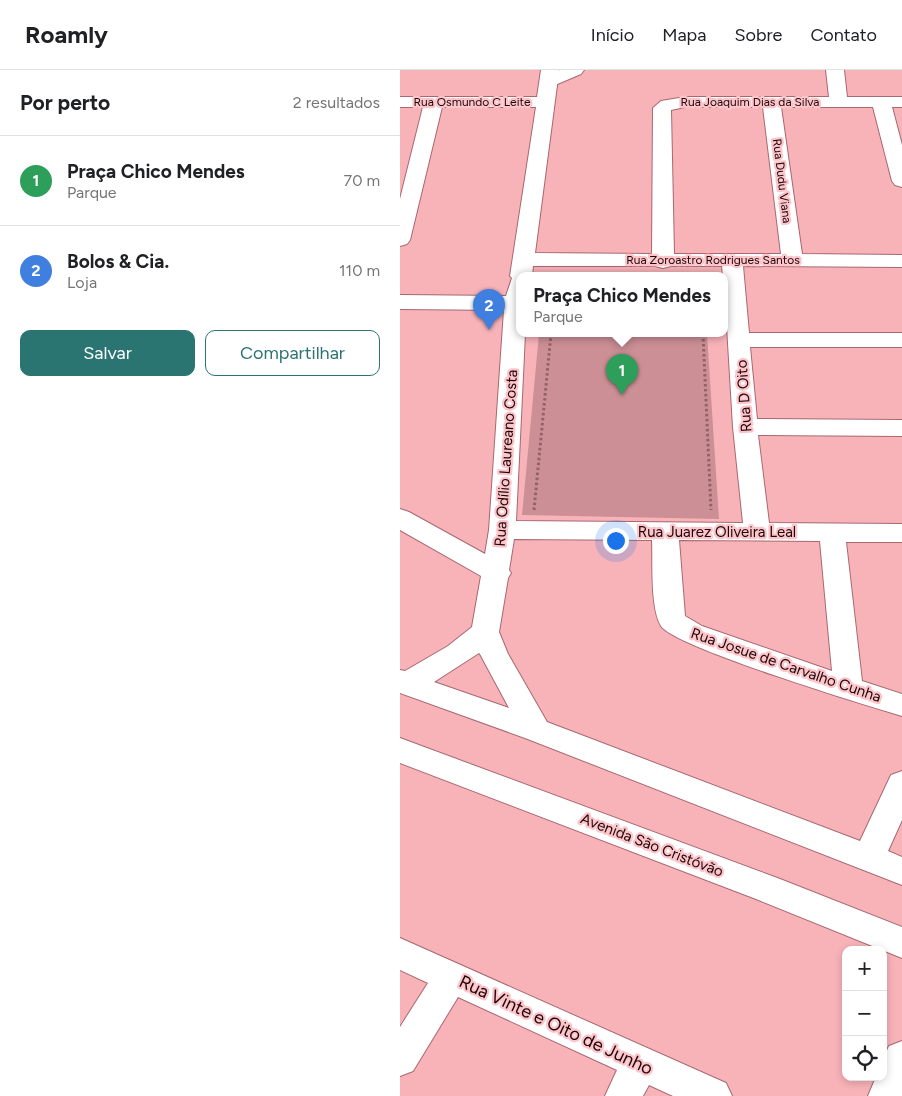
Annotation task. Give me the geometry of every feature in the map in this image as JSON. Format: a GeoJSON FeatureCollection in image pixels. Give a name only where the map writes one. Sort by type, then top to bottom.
{"type":"FeatureCollection","features":[{"type":"Feature","properties":{"kind":"street"},"geometry":{"type":"LineString","coordinates":[[522,268],[550,76],[575,70]]}},
{"type":"Feature","properties":{"kind":"street"},"geometry":{"type":"LineString","coordinates":[[835,70],[839,102]]}},
{"type":"Feature","properties":{"kind":"street","name":"Rua Osmundo C Leite"},"geometry":{"type":"LineString","coordinates":[[400,102],[545,102]]}},
{"type":"Feature","properties":{"kind":"street"},"geometry":{"type":"LineString","coordinates":[[400,240],[434,102]]}},
{"type":"Feature","properties":{"kind":"street","name":"Rua Dudu Viana"},"geometry":{"type":"LineString","coordinates":[[771,102],[792,260]]}},
{"type":"Feature","properties":{"kind":"street"},"geometry":{"type":"LineString","coordinates":[[881,102],[902,181]]}},
{"type":"Feature","properties":{"kind":"street","name":"Rua Joaquim Dias da Silva"},"geometry":{"type":"LineString","coordinates":[[662,262],[662,108],[674,103],[902,102]]}},
{"type":"Feature","properties":{"kind":"street","name":"Rua Zoroastro Rodrigues Santos"},"geometry":{"type":"LineString","coordinates":[[522,268],[732,259],[902,261]]}},
{"type":"Feature","properties":{"kind":"street","name":"Rua D Oito"},"geometry":{"type":"LineString","coordinates":[[732,259],[757,533]]}},
{"type":"Feature","properties":{"kind":"street"},"geometry":{"type":"LineString","coordinates":[[400,302],[516,293]]}},
{"type":"Feature","properties":{"kind":"street","name":"Rua Odílio Laureano Costa"},"geometry":{"type":"LineString","coordinates":[[485,632],[497,573],[502,530],[516,323]]}},
{"type":"Feature","properties":{"kind":"street"},"geometry":{"type":"LineString","coordinates":[[740,340],[902,340]]}},
{"type":"Feature","properties":{"kind":"street"},"geometry":{"type":"LineString","coordinates":[[746,427],[902,428]]}},
{"type":"Feature","properties":{"kind":"street"},"geometry":{"type":"LineString","coordinates":[[400,518],[497,573]]}},
{"type":"Feature","properties":{"kind":"street","name":"Rua Juarez Oliveira Leal"},"geometry":{"type":"LineString","coordinates":[[502,530],[902,533]]}},
{"type":"Feature","properties":{"kind":"street","name":"Rua Josue de Carvalho Cunha"},"geometry":{"type":"LineString","coordinates":[[665,532],[670,611],[673,622],[692,633],[769,662],[902,705]]}},
{"type":"Feature","properties":{"kind":"street"},"geometry":{"type":"LineString","coordinates":[[832,532],[848,688]]}},
{"type":"Feature","properties":{"kind":"street"},"geometry":{"type":"LineString","coordinates":[[403,683],[458,654],[485,632],[494,654],[536,730]]}},
{"type":"Feature","properties":{"kind":"street"},"geometry":{"type":"LineString","coordinates":[[403,683],[536,730],[902,871]]}},
{"type":"Feature","properties":{"kind":"street","name":"Avenida São Cristóvão"},"geometry":{"type":"LineString","coordinates":[[400,750],[768,889],[902,943]]}},
{"type":"Feature","properties":{"kind":"street"},"geometry":{"type":"LineString","coordinates":[[869,858],[902,784]]}},
{"type":"Feature","properties":{"kind":"street","name":"Rua Vinte e Oito de Junho"},"geometry":{"type":"LineString","coordinates":[[400,953],[713,1096]]}},
{"type":"Feature","properties":{"kind":"street"},"geometry":{"type":"LineString","coordinates":[[400,1059],[452,977]]}},
{"type":"Feature","properties":{"kind":"street"},"geometry":{"type":"LineString","coordinates":[[887,1096],[902,1058]]}},
{"type":"Feature","properties":{"kind":"street"},"geometry":{"type":"LineString","coordinates":[[624,1096],[640,1064]]}},
{"type":"Feature","properties":{"kind":"path"},"geometry":{"type":"LineString","coordinates":[[532,530],[551,337]]}},
{"type":"Feature","properties":{"kind":"path"},"geometry":{"type":"LineString","coordinates":[[703,337],[712,533]]}},
{"type":"Feature","properties":{"kind":"shaded area"},"geometry":{"type":"Polygon","coordinates":[[[539,337],[707,337],[719,519],[522,515],[539,337]]]}},
{"type":"Feature","properties":{"kind":"place","name":"Bolos & Cia."},"geometry":{"type":"Point","coordinates":[489,330]}},
{"type":"Feature","properties":{"kind":"place","name":"Praça Chico Mendes"},"geometry":{"type":"Point","coordinates":[622,395]}}]}
